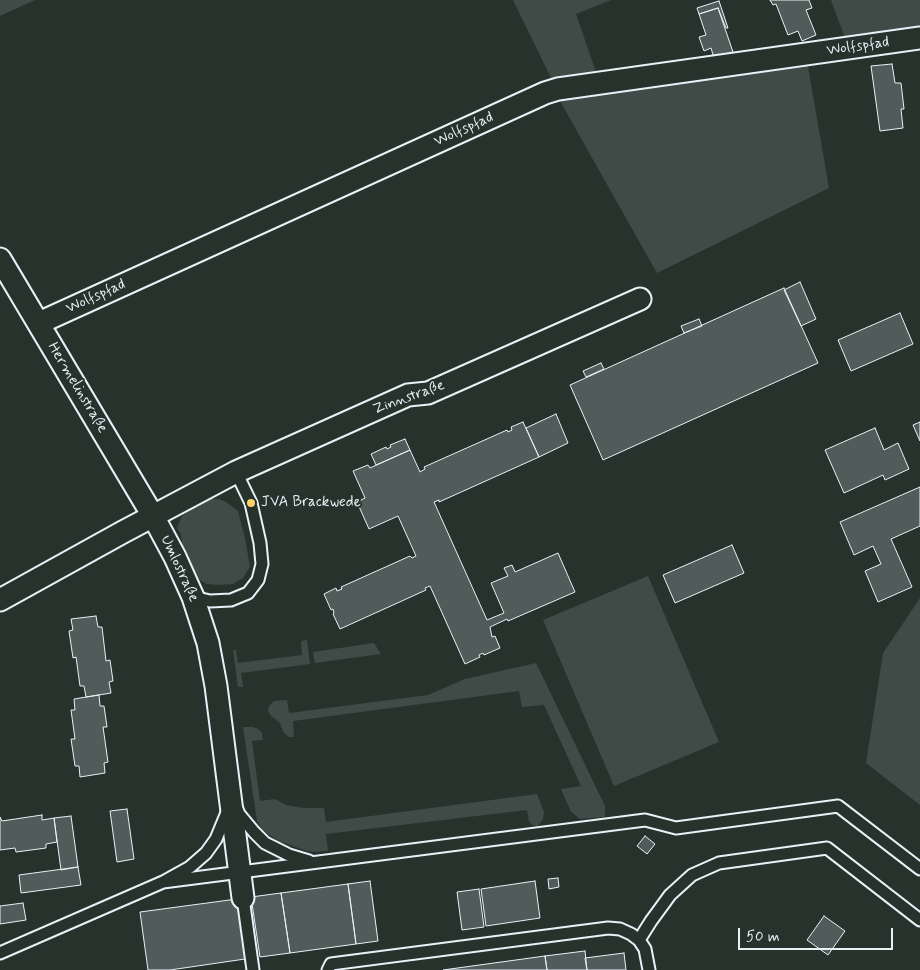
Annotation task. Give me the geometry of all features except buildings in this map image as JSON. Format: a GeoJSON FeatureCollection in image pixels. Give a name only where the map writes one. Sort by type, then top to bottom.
{"type":"FeatureCollection","features":[{"type":"Feature","properties":{"kind":"street","name":"Wolfspfad"},"geometry":{"type":"LineString","coordinates":[[38,323],[558,89],[920,38]]}},
{"type":"Feature","properties":{"kind":"street","name":"Hermelinstraße"},"geometry":{"type":"LineString","coordinates":[[0,259],[153,516]]}},
{"type":"Feature","properties":{"kind":"street","name":"Zinnstraße"},"geometry":{"type":"LineString","coordinates":[[153,516],[236,472],[408,395],[428,393],[640,299]]}},
{"type":"Feature","properties":{"kind":"street","name":"Umlostraße"},"geometry":{"type":"LineString","coordinates":[[153,516],[193,596],[208,643],[216,686],[243,898]]}},
{"type":"Feature","properties":{"kind":"street"},"geometry":{"type":"LineString","coordinates":[[0,600],[153,516]]}},
{"type":"Feature","properties":{"kind":"lane"},"geometry":{"type":"LineString","coordinates":[[193,596],[210,601],[231,600],[248,593],[258,580],[262,564],[260,543],[251,503],[236,472]]}},
{"type":"Feature","properties":{"kind":"lane"},"geometry":{"type":"LineString","coordinates":[[231,796],[239,814],[265,843],[288,855],[313,863]]}},
{"type":"Feature","properties":{"kind":"lane","name":"Umlostraße"},"geometry":{"type":"LineString","coordinates":[[0,953],[163,882],[190,867],[206,853],[216,839],[224,821],[231,796]]}},
{"type":"Feature","properties":{"kind":"lane"},"geometry":{"type":"LineString","coordinates":[[163,882],[646,820],[676,828],[838,806],[920,869]]}},
{"type":"Feature","properties":{"kind":"lane"},"geometry":{"type":"LineString","coordinates":[[639,940],[650,921],[670,896],[692,875],[719,863],[827,848],[920,920]]}},
{"type":"Feature","properties":{"kind":"lane"},"geometry":{"type":"LineString","coordinates":[[243,898],[253,970]]}},
{"type":"Feature","properties":{"kind":"lane"},"geometry":{"type":"LineString","coordinates":[[328,970],[331,964],[608,928],[620,929],[639,940],[645,949],[649,970]]}},
{"type":"Feature","properties":{"kind":"shaded area"},"geometry":{"type":"Polygon","coordinates":[[[0,0],[35,0],[0,16],[0,0]]]}},
{"type":"Feature","properties":{"kind":"shaded area"},"geometry":{"type":"Polygon","coordinates":[[[513,0],[611,0],[576,14],[596,72],[551,78],[513,0]]]}},
{"type":"Feature","properties":{"kind":"shaded area"},"geometry":{"type":"Polygon","coordinates":[[[831,0],[920,0],[920,28],[845,38],[831,0]]]}},
{"type":"Feature","properties":{"kind":"shaded area"},"geometry":{"type":"Polygon","coordinates":[[[807,61],[829,188],[657,273],[556,94],[807,61]]]}},
{"type":"Feature","properties":{"kind":"shaded area"},"geometry":{"type":"Polygon","coordinates":[[[210,499],[219,499],[226,502],[238,511],[250,567],[243,578],[233,584],[206,584],[199,579],[182,544],[181,534],[177,528],[182,516],[210,499]]]}},
{"type":"Feature","properties":{"kind":"shaded area"},"geometry":{"type":"Polygon","coordinates":[[[648,576],[719,742],[614,786],[543,620],[648,576]]]}},
{"type":"Feature","properties":{"kind":"shaded area"},"geometry":{"type":"Polygon","coordinates":[[[920,598],[920,805],[866,763],[883,653],[920,598]]]}},
{"type":"Feature","properties":{"kind":"shaded area"},"geometry":{"type":"Polygon","coordinates":[[[307,640],[310,664],[241,673],[243,687],[238,687],[233,650],[236,650],[238,663],[302,655],[301,641],[307,640]]]}},
{"type":"Feature","properties":{"kind":"shaded area"},"geometry":{"type":"Polygon","coordinates":[[[374,643],[381,654],[315,663],[313,652],[374,643]]]}},
{"type":"Feature","properties":{"kind":"shaded area"},"geometry":{"type":"Polygon","coordinates":[[[536,663],[605,806],[605,817],[580,819],[571,812],[561,789],[581,786],[544,705],[522,707],[519,691],[293,721],[294,737],[289,737],[283,732],[280,723],[268,711],[269,706],[274,701],[287,700],[289,713],[428,695],[465,679],[536,663]]]}},
{"type":"Feature","properties":{"kind":"shaded area"},"geometry":{"type":"Polygon","coordinates":[[[243,727],[253,727],[262,733],[263,740],[252,741],[260,801],[275,799],[286,805],[303,808],[324,808],[326,822],[537,794],[544,812],[543,819],[538,826],[532,825],[529,821],[527,810],[326,834],[328,851],[307,851],[279,841],[262,830],[257,821],[243,727]]]}},
{"type":"Feature","properties":{"kind":"place","name":"JVA Brackwede"},"geometry":{"type":"Point","coordinates":[251,503]}}]}
